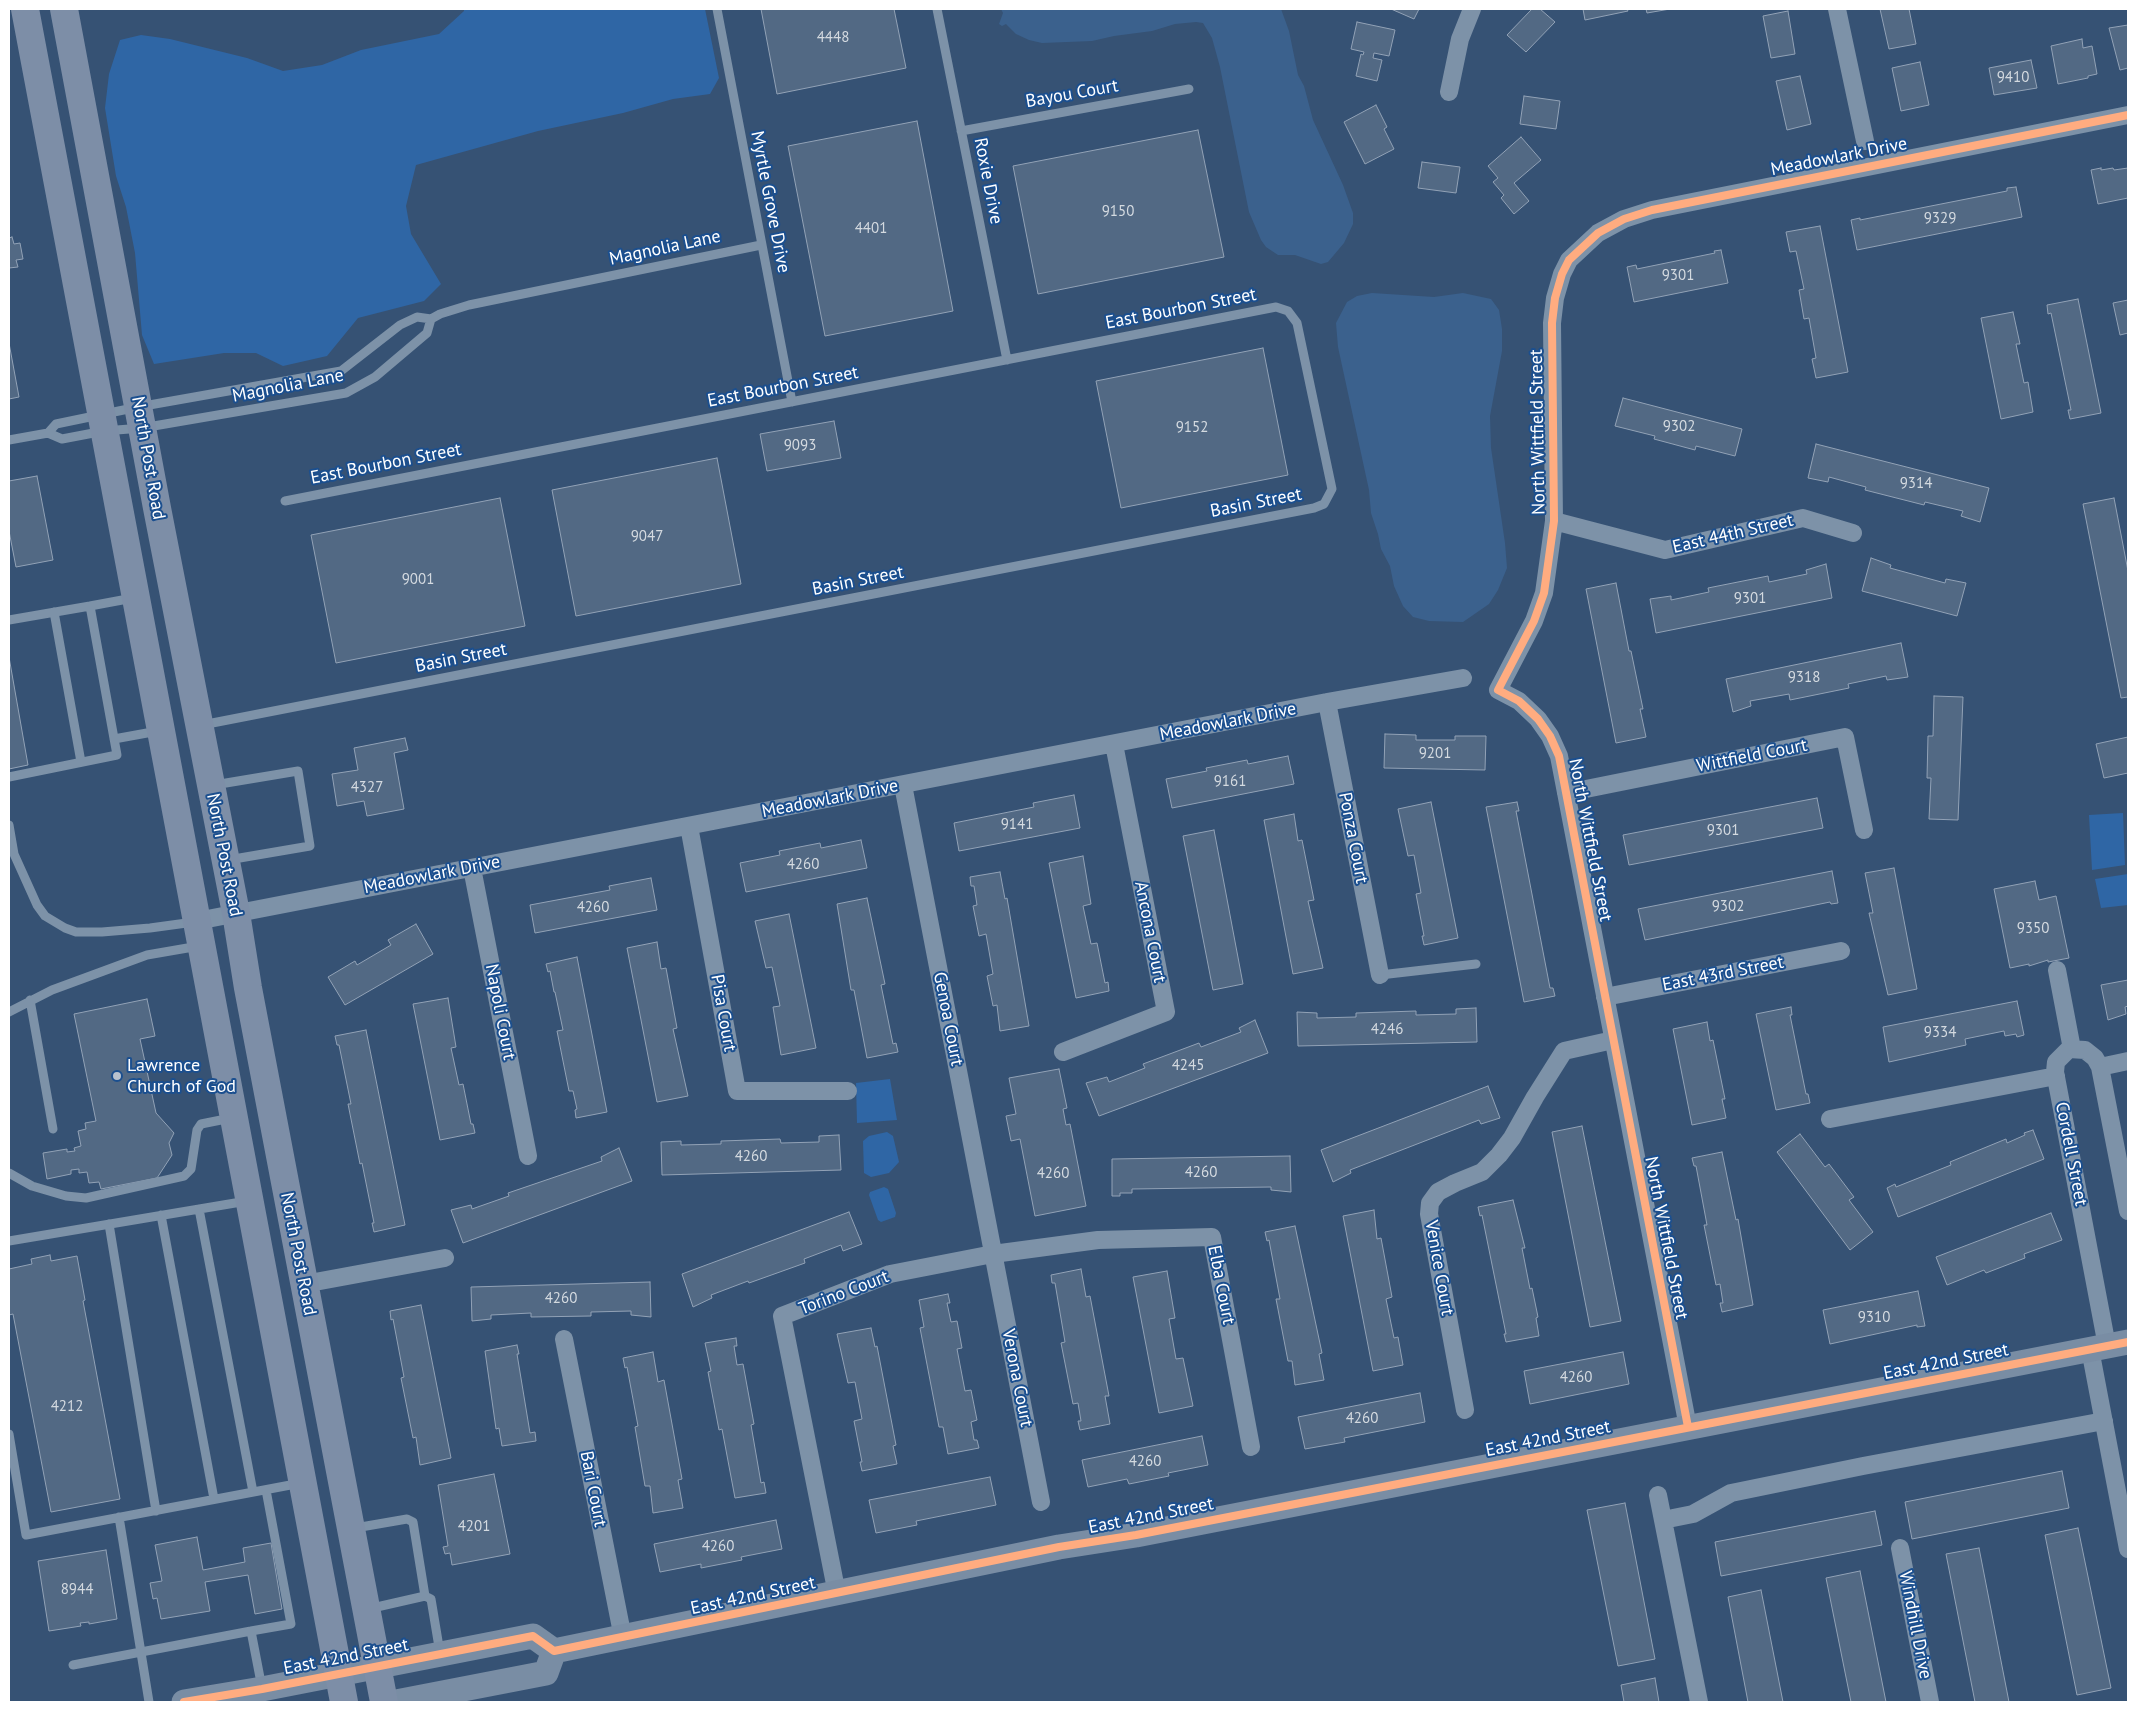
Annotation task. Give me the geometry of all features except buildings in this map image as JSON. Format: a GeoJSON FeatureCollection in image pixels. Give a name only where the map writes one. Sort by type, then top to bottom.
{"type":"FeatureCollection","features":[{"type":"Feature","properties":{"kind":"main road","name":"North Post Road"},"geometry":{"type":"LineString","coordinates":[[25,9],[121,420],[199,726],[226,860],[248,988],[384,1702]]}},
{"type":"Feature","properties":{"kind":"main road","name":"North Post Road"},"geometry":{"type":"LineString","coordinates":[[64,9],[121,420],[136,598],[344,1702]]}},
{"type":"Feature","properties":{"kind":"street"},"geometry":{"type":"LineString","coordinates":[[1449,92],[1460,40],[1472,9]]}},
{"type":"Feature","properties":{"kind":"street"},"geometry":{"type":"LineString","coordinates":[[1837,9],[1864,141]]}},
{"type":"Feature","properties":{"kind":"street","name":"Meadowlark Drive"},"geometry":{"type":"LineString","coordinates":[[1569,260],[1598,232],[1624,219],[1652,210],[2128,115]]}},
{"type":"Feature","properties":{"kind":"street","name":"North Wittfield Street"},"geometry":{"type":"LineString","coordinates":[[1569,260],[1560,281],[1552,323],[1554,521],[1544,593],[1534,621],[1498,690],[1525,706],[1547,732],[1559,756],[1688,1427]]}},
{"type":"Feature","properties":{"kind":"street","name":"East 44th Street"},"geometry":{"type":"LineString","coordinates":[[1554,521],[1665,550],[1802,518],[1853,533]]}},
{"type":"Feature","properties":{"kind":"street","name":"Meadowlark Drive"},"geometry":{"type":"LineString","coordinates":[[199,933],[236,913],[1327,702],[1463,678]]}},
{"type":"Feature","properties":{"kind":"street","name":"Ponza Court"},"geometry":{"type":"LineString","coordinates":[[1327,702],[1380,975]]}},
{"type":"Feature","properties":{"kind":"street","name":"Wittfield Court"},"geometry":{"type":"LineString","coordinates":[[1566,793],[1845,738],[1864,830]]}},
{"type":"Feature","properties":{"kind":"street","name":"Ancona Court"},"geometry":{"type":"LineString","coordinates":[[1063,1052],[1166,1012],[1114,744]]}},
{"type":"Feature","properties":{"kind":"street","name":"Genoa Court"},"geometry":{"type":"LineString","coordinates":[[903,785],[993,1254]]}},
{"type":"Feature","properties":{"kind":"street","name":"Pisa Court"},"geometry":{"type":"LineString","coordinates":[[690,826],[737,1091],[848,1091]]}},
{"type":"Feature","properties":{"kind":"street","name":"Napoli Court"},"geometry":{"type":"LineString","coordinates":[[472,868],[528,1156]]}},
{"type":"Feature","properties":{"kind":"street","name":"East 43rd Street"},"geometry":{"type":"LineString","coordinates":[[1605,997],[1841,951]]}},
{"type":"Feature","properties":{"kind":"street"},"geometry":{"type":"LineString","coordinates":[[2057,970],[2072,1049],[2085,1050],[2095,1058],[2100,1067],[2128,1211]]}},
{"type":"Feature","properties":{"kind":"street","name":"Venice Court"},"geometry":{"type":"LineString","coordinates":[[1465,1410],[1429,1214],[1430,1203],[1438,1192],[1454,1182],[1482,1172],[1500,1155],[1564,1051],[1613,1040]]}},
{"type":"Feature","properties":{"kind":"street","name":"Cordell Street"},"geometry":{"type":"LineString","coordinates":[[2072,1049],[2065,1052],[2056,1062],[2056,1076],[2108,1346],[2104,1421],[2128,1550]]}},
{"type":"Feature","properties":{"kind":"street"},"geometry":{"type":"LineString","coordinates":[[2100,1067],[2128,1062]]}},
{"type":"Feature","properties":{"kind":"street"},"geometry":{"type":"LineString","coordinates":[[1830,1120],[2056,1076]]}},
{"type":"Feature","properties":{"kind":"street","name":"Elba Court"},"geometry":{"type":"LineString","coordinates":[[1098,1240],[1212,1236],[1251,1447]]}},
{"type":"Feature","properties":{"kind":"street","name":"Torino Court"},"geometry":{"type":"LineString","coordinates":[[838,1594],[782,1316],[890,1274],[993,1254],[1098,1240]]}},
{"type":"Feature","properties":{"kind":"street","name":"Verona Court"},"geometry":{"type":"LineString","coordinates":[[993,1254],[1041,1502]]}},
{"type":"Feature","properties":{"kind":"street"},"geometry":{"type":"LineString","coordinates":[[304,1284],[445,1258]]}},
{"type":"Feature","properties":{"kind":"street","name":"Bari Court"},"geometry":{"type":"LineString","coordinates":[[564,1339],[623,1638]]}},
{"type":"Feature","properties":{"kind":"street","name":"East 42nd Street"},"geometry":{"type":"LineString","coordinates":[[184,1702],[262,1689],[533,1636],[554,1651],[1059,1548],[1136,1535],[2108,1346]]}},
{"type":"Feature","properties":{"kind":"street"},"geometry":{"type":"LineString","coordinates":[[1663,1520],[1693,1514],[1730,1493],[2104,1421]]}},
{"type":"Feature","properties":{"kind":"street"},"geometry":{"type":"LineString","coordinates":[[1658,1495],[1699,1702]]}},
{"type":"Feature","properties":{"kind":"street","name":"Windhill Drive"},"geometry":{"type":"LineString","coordinates":[[1900,1548],[1930,1702]]}},
{"type":"Feature","properties":{"kind":"street"},"geometry":{"type":"LineString","coordinates":[[396,1702],[450,1697],[546,1673],[554,1651]]}},
{"type":"Feature","properties":{"kind":"lane","name":"Myrtle Grove Drive"},"geometry":{"type":"LineString","coordinates":[[717,9],[792,402]]}},
{"type":"Feature","properties":{"kind":"lane","name":"Roxie Drive"},"geometry":{"type":"LineString","coordinates":[[937,9],[1007,360]]}},
{"type":"Feature","properties":{"kind":"lane","name":"Bayou Court"},"geometry":{"type":"LineString","coordinates":[[961,131],[1189,89]]}},
{"type":"Feature","properties":{"kind":"lane","name":"Magnolia Lane"},"geometry":{"type":"LineString","coordinates":[[121,420],[341,371],[400,325],[417,317],[430,319],[469,305],[761,245]]}},
{"type":"Feature","properties":{"kind":"lane","name":"East Bourbon Street"},"geometry":{"type":"LineString","coordinates":[[284,501],[1276,307],[1288,311]]}},
{"type":"Feature","properties":{"kind":"lane","name":"Basin Street"},"geometry":{"type":"LineString","coordinates":[[199,726],[1314,508],[1324,504],[1330,495],[1331,484],[1297,323],[1288,311]]}},
{"type":"Feature","properties":{"kind":"lane","name":"Magnolia Lane"},"geometry":{"type":"LineString","coordinates":[[121,420],[346,393],[376,377],[427,333],[430,319]]}},
{"type":"Feature","properties":{"kind":"lane"},"geometry":{"type":"LineString","coordinates":[[48,433],[56,424],[121,420]]}},
{"type":"Feature","properties":{"kind":"lane"},"geometry":{"type":"LineString","coordinates":[[9,440],[48,433],[62,439],[121,420]]}},
{"type":"Feature","properties":{"kind":"lane"},"geometry":{"type":"LineString","coordinates":[[9,620],[136,598]]}},
{"type":"Feature","properties":{"kind":"lane"},"geometry":{"type":"LineString","coordinates":[[9,777],[117,755],[90,606]]}},
{"type":"Feature","properties":{"kind":"lane"},"geometry":{"type":"LineString","coordinates":[[54,612],[81,762]]}},
{"type":"Feature","properties":{"kind":"lane"},"geometry":{"type":"LineString","coordinates":[[114,739],[161,731]]}},
{"type":"Feature","properties":{"kind":"lane"},"geometry":{"type":"LineString","coordinates":[[211,785],[298,771],[310,846],[226,860]]}},
{"type":"Feature","properties":{"kind":"lane"},"geometry":{"type":"LineString","coordinates":[[9,826],[14,854],[37,905],[45,916],[64,928],[76,932],[150,928],[199,933]]}},
{"type":"Feature","properties":{"kind":"lane"},"geometry":{"type":"LineString","coordinates":[[9,1012],[52,990],[148,955],[199,933]]}},
{"type":"Feature","properties":{"kind":"lane"},"geometry":{"type":"LineString","coordinates":[[1380,975],[1476,964]]}},
{"type":"Feature","properties":{"kind":"lane"},"geometry":{"type":"LineString","coordinates":[[30,1000],[53,1129]]}},
{"type":"Feature","properties":{"kind":"lane"},"geometry":{"type":"LineString","coordinates":[[9,1173],[32,1186],[66,1196],[86,1198],[184,1176],[191,1169],[197,1130],[201,1124],[234,1118]]}},
{"type":"Feature","properties":{"kind":"lane"},"geometry":{"type":"LineString","coordinates":[[9,1241],[250,1201]]}},
{"type":"Feature","properties":{"kind":"lane"},"geometry":{"type":"LineString","coordinates":[[199,1209],[253,1492]]}},
{"type":"Feature","properties":{"kind":"lane"},"geometry":{"type":"LineString","coordinates":[[161,1215],[214,1499]]}},
{"type":"Feature","properties":{"kind":"lane"},"geometry":{"type":"LineString","coordinates":[[110,1224],[156,1510]]}},
{"type":"Feature","properties":{"kind":"lane"},"geometry":{"type":"LineString","coordinates":[[9,1434],[26,1535],[303,1482]]}},
{"type":"Feature","properties":{"kind":"lane"},"geometry":{"type":"LineString","coordinates":[[72,1665],[291,1624],[266,1490]]}},
{"type":"Feature","properties":{"kind":"lane"},"geometry":{"type":"LineString","coordinates":[[119,1517],[149,1702]]}},
{"type":"Feature","properties":{"kind":"lane"},"geometry":{"type":"LineString","coordinates":[[351,1529],[407,1519],[413,1522],[426,1596]]}},
{"type":"Feature","properties":{"kind":"lane"},"geometry":{"type":"LineString","coordinates":[[366,1609],[426,1596],[431,1599],[440,1654]]}},
{"type":"Feature","properties":{"kind":"lane"},"geometry":{"type":"LineString","coordinates":[[251,1631],[262,1689]]}},
{"type":"Feature","properties":{"kind":"shaded area"},"geometry":{"type":"Polygon","coordinates":[[[464,9],[705,9],[719,78],[710,94],[673,99],[623,113],[538,131],[416,165],[406,206],[411,234],[441,284],[424,301],[358,318],[327,356],[283,366],[256,353],[224,353],[154,364],[142,335],[135,253],[126,207],[116,176],[105,108],[109,74],[120,40],[141,35],[170,39],[247,58],[283,71],[322,65],[361,50],[439,34],[464,9]]]}},
{"type":"Feature","properties":{"kind":"shaded area"},"geometry":{"type":"Polygon","coordinates":[[[1001,9],[1281,9],[1289,31],[1298,75],[1304,86],[1313,120],[1343,185],[1353,213],[1353,224],[1344,243],[1328,262],[1321,264],[1295,255],[1278,255],[1266,247],[1261,240],[1249,212],[1220,67],[1212,38],[1203,23],[1175,24],[1152,31],[1092,41],[1042,43],[1016,34],[1006,24],[1002,26],[999,24],[1003,13],[1001,9]]]}},
{"type":"Feature","properties":{"kind":"shaded area"},"geometry":{"type":"Polygon","coordinates":[[[1372,293],[1434,297],[1463,293],[1491,299],[1499,310],[1502,329],[1502,351],[1490,416],[1491,448],[1507,568],[1498,590],[1489,604],[1463,622],[1429,621],[1413,617],[1403,606],[1394,586],[1390,566],[1381,549],[1371,513],[1369,490],[1338,347],[1336,323],[1347,302],[1357,296],[1372,293]]]}},
{"type":"Feature","properties":{"kind":"shaded area"},"geometry":{"type":"Polygon","coordinates":[[[2123,813],[2125,865],[2092,870],[2089,815],[2123,813]]]}},
{"type":"Feature","properties":{"kind":"shaded area"},"geometry":{"type":"Polygon","coordinates":[[[2128,874],[2128,905],[2101,908],[2095,879],[2128,874]]]}},
{"type":"Feature","properties":{"kind":"shaded area"},"geometry":{"type":"Polygon","coordinates":[[[890,1079],[897,1120],[857,1123],[856,1083],[890,1079]]]}},
{"type":"Feature","properties":{"kind":"shaded area"},"geometry":{"type":"Polygon","coordinates":[[[887,1132],[893,1136],[899,1162],[889,1173],[871,1177],[864,1173],[863,1141],[869,1136],[887,1132]]]}},
{"type":"Feature","properties":{"kind":"shaded area"},"geometry":{"type":"Polygon","coordinates":[[[884,1187],[888,1189],[896,1213],[895,1217],[881,1222],[878,1220],[869,1195],[870,1192],[884,1187]]]}},
{"type":"Feature","properties":{"kind":"cycle path"},"geometry":{"type":"LineString","coordinates":[[1688,1427],[1559,756],[1550,736],[1538,719],[1519,701],[1498,690],[1534,621],[1544,593],[1554,521],[1552,323],[1555,298],[1562,274],[1569,260],[1598,233],[1624,219],[1652,210],[2128,115]]}},
{"type":"Feature","properties":{"kind":"cycle path"},"geometry":{"type":"LineString","coordinates":[[184,1702],[262,1689],[533,1636],[554,1651],[1059,1547],[1136,1535],[2128,1342]]}},
{"type":"Feature","properties":{"kind":"place","name":"Lawrence Church of God"},"geometry":{"type":"Point","coordinates":[117,1076]}}]}
